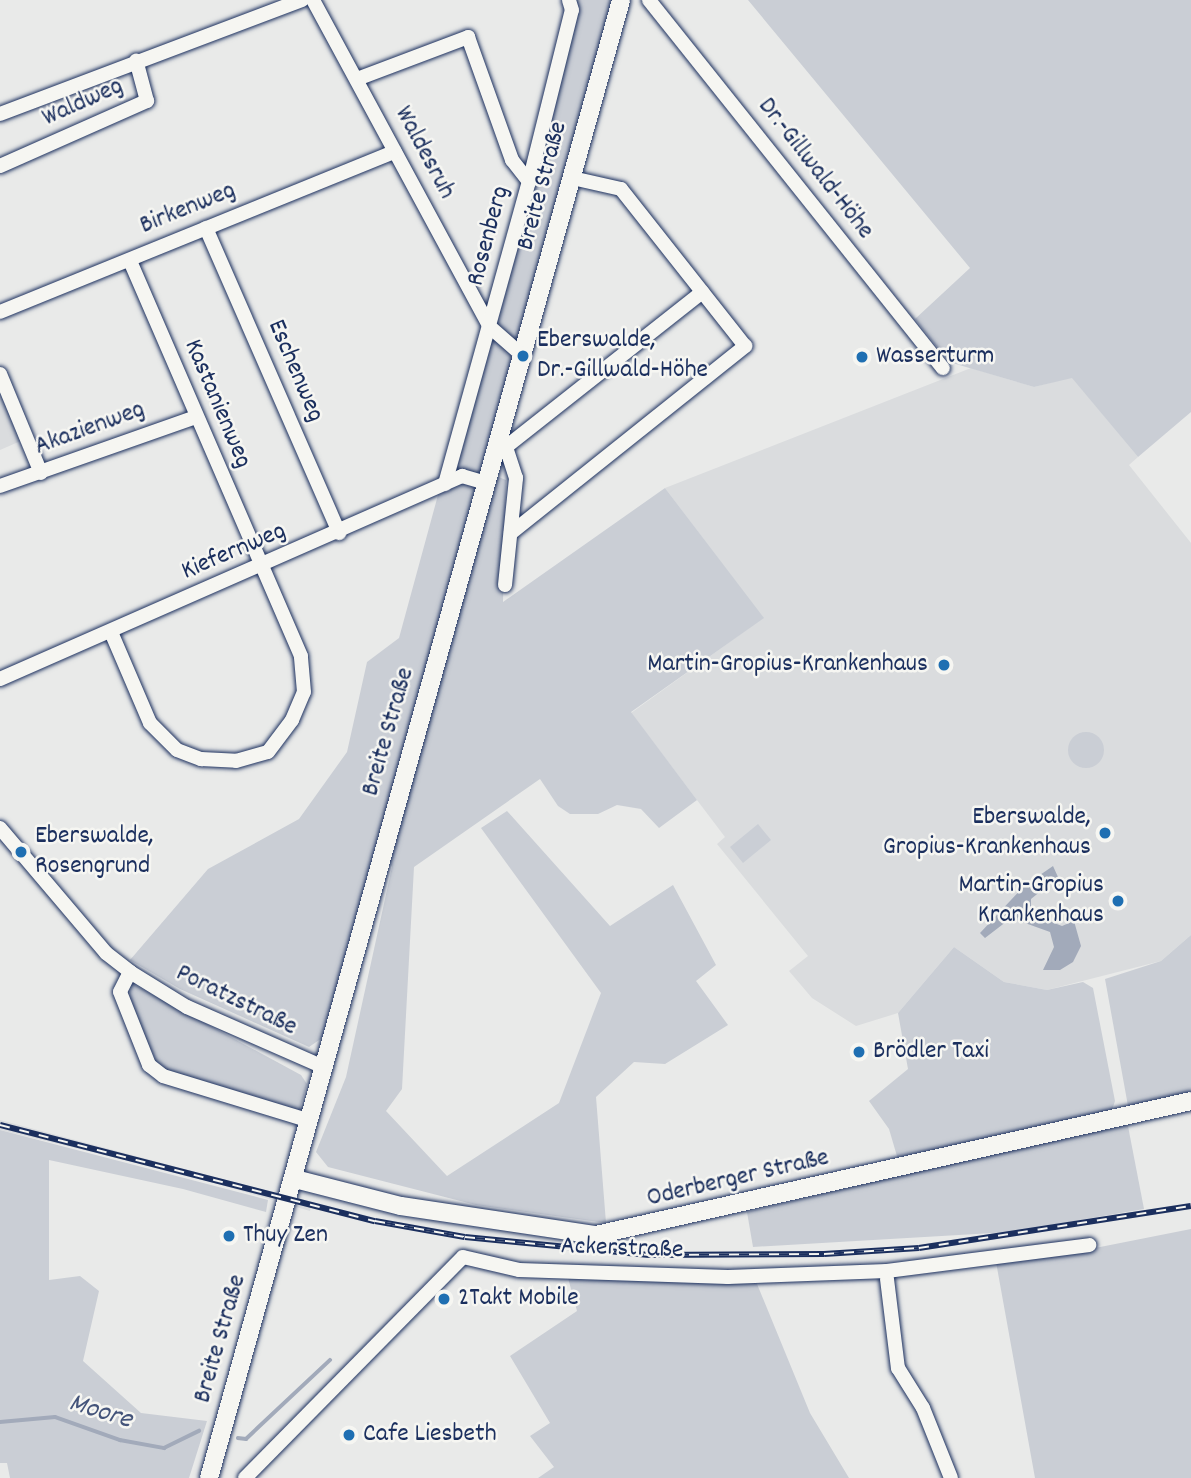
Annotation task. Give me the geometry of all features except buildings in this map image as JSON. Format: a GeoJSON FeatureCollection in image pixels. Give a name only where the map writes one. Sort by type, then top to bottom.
{"type":"FeatureCollection","features":[{"type":"Feature","properties":{"kind":"main road","name":"Breite Straße"},"geometry":{"type":"LineString","coordinates":[[209,1478],[295,1179],[487,483],[502,446],[523,356],[621,0]]}},
{"type":"Feature","properties":{"kind":"main road","name":"Oderberger Straße"},"geometry":{"type":"LineString","coordinates":[[295,1179],[401,1206],[596,1235],[1191,1101]]}},
{"type":"Feature","properties":{"kind":"street","name":"Waldweg"},"geometry":{"type":"LineString","coordinates":[[0,114],[136,60],[302,0]]}},
{"type":"Feature","properties":{"kind":"street","name":"Waldesruh"},"geometry":{"type":"LineString","coordinates":[[313,0],[490,327],[523,356]]}},
{"type":"Feature","properties":{"kind":"street","name":"Dr.-Gillwald-Höhe"},"geometry":{"type":"LineString","coordinates":[[649,0],[943,368]]}},
{"type":"Feature","properties":{"kind":"street","name":"Rosenberg"},"geometry":{"type":"LineString","coordinates":[[445,484],[529,182],[573,3]]}},
{"type":"Feature","properties":{"kind":"street"},"geometry":{"type":"LineString","coordinates":[[357,79],[468,37],[512,160],[529,182]]}},
{"type":"Feature","properties":{"kind":"street","name":"Waldweg"},"geometry":{"type":"LineString","coordinates":[[0,166],[147,101],[136,60]]}},
{"type":"Feature","properties":{"kind":"street","name":"Birkenweg"},"geometry":{"type":"LineString","coordinates":[[0,312],[395,152]]}},
{"type":"Feature","properties":{"kind":"street"},"geometry":{"type":"LineString","coordinates":[[511,533],[744,346],[621,190],[572,178]]}},
{"type":"Feature","properties":{"kind":"street","name":"Eschenweg"},"geometry":{"type":"LineString","coordinates":[[206,228],[339,533]]}},
{"type":"Feature","properties":{"kind":"street","name":"Kastanienweg"},"geometry":{"type":"LineString","coordinates":[[130,260],[262,567]]}},
{"type":"Feature","properties":{"kind":"street"},"geometry":{"type":"LineString","coordinates":[[505,585],[516,478],[502,446],[702,292]]}},
{"type":"Feature","properties":{"kind":"street"},"geometry":{"type":"LineString","coordinates":[[0,374],[41,472]]}},
{"type":"Feature","properties":{"kind":"street","name":"Akazienweg"},"geometry":{"type":"LineString","coordinates":[[0,486],[196,417]]}},
{"type":"Feature","properties":{"kind":"street","name":"Kiefernweg"},"geometry":{"type":"LineString","coordinates":[[0,678],[262,567],[463,476],[487,483]]}},
{"type":"Feature","properties":{"kind":"street"},"geometry":{"type":"LineString","coordinates":[[111,632],[150,723],[177,750],[201,759],[236,761],[268,752],[292,720],[304,692],[304,676],[300,656],[262,567]]}},
{"type":"Feature","properties":{"kind":"street","name":"Poratzstraße"},"geometry":{"type":"LineString","coordinates":[[0,828],[106,953],[130,972],[187,1007],[324,1067]]}},
{"type":"Feature","properties":{"kind":"street"},"geometry":{"type":"LineString","coordinates":[[130,972],[120,992],[149,1065],[163,1076],[310,1121]]}},
{"type":"Feature","properties":{"kind":"street","name":"Ackerstraße"},"geometry":{"type":"LineString","coordinates":[[245,1478],[463,1257],[519,1270],[728,1277],[887,1271],[1089,1245]]}},
{"type":"Feature","properties":{"kind":"street"},"geometry":{"type":"LineString","coordinates":[[887,1279],[898,1368],[923,1408],[951,1478]]}},
{"type":"Feature","properties":{"kind":"shaded area"},"geometry":{"type":"Polygon","coordinates":[[[573,0],[616,0],[325,1036],[309,1047],[180,989],[130,960],[208,869],[299,819],[347,752],[367,662],[399,638],[573,0]]]}},
{"type":"Feature","properties":{"kind":"shaded area"},"geometry":{"type":"Polygon","coordinates":[[[748,0],[1191,0],[1191,412],[1138,457],[1072,378],[1034,387],[949,362],[915,319],[970,268],[748,0]]]}},
{"type":"Feature","properties":{"kind":"shaded area","name":"Martin-Gropius-Krankenhaus"},"geometry":{"type":"Polygon","coordinates":[[[971,368],[1034,387],[1072,377],[1138,457],[1129,465],[1191,543],[1191,935],[1161,961],[1047,990],[1004,982],[954,947],[898,1013],[856,1026],[812,998],[789,971],[808,956],[717,844],[725,837],[631,713],[763,618],[665,488],[971,368]]]}},
{"type":"Feature","properties":{"kind":"shaded area"},"geometry":{"type":"Polygon","coordinates":[[[0,387],[23,440],[0,450],[0,387]]]}},
{"type":"Feature","properties":{"kind":"shaded area"},"geometry":{"type":"Polygon","coordinates":[[[496,476],[506,480],[503,602],[665,488],[764,618],[631,712],[697,800],[659,828],[641,809],[617,805],[598,814],[570,814],[558,806],[540,779],[414,867],[402,1089],[386,1111],[447,1176],[559,1103],[601,993],[481,828],[507,811],[610,926],[673,885],[716,965],[696,981],[728,1025],[665,1064],[634,1062],[596,1097],[606,1223],[476,1205],[328,1167],[316,1152],[346,1077],[392,867],[387,858],[496,476]]]}},
{"type":"Feature","properties":{"kind":"shaded area"},"geometry":{"type":"Polygon","coordinates":[[[1086,732],[1099,737],[1104,750],[1099,763],[1086,768],[1073,763],[1068,750],[1073,737],[1086,732]]]}},
{"type":"Feature","properties":{"kind":"shaded area"},"geometry":{"type":"Polygon","coordinates":[[[758,824],[771,840],[743,863],[730,847],[758,824]]]}},
{"type":"Feature","properties":{"kind":"shaded area"},"geometry":{"type":"Polygon","coordinates":[[[1191,935],[1191,1097],[1128,1106],[1105,979],[1161,961],[1191,935]]]}},
{"type":"Feature","properties":{"kind":"shaded area"},"geometry":{"type":"Polygon","coordinates":[[[954,947],[1004,982],[1047,990],[1083,982],[1093,988],[1115,1101],[1112,1110],[899,1163],[889,1129],[869,1101],[908,1069],[898,1013],[954,947]]]}},
{"type":"Feature","properties":{"kind":"shaded area"},"geometry":{"type":"Polygon","coordinates":[[[131,983],[301,1075],[307,1084],[299,1112],[169,1073],[158,1065],[129,1002],[131,983]]]}},
{"type":"Feature","properties":{"kind":"shaded area"},"geometry":{"type":"Polygon","coordinates":[[[0,1120],[312,1204],[310,1211],[184,1174],[0,1130],[0,1120]]]}},
{"type":"Feature","properties":{"kind":"shaded area"},"geometry":{"type":"Polygon","coordinates":[[[1127,1121],[1144,1209],[1010,1232],[753,1247],[747,1212],[1127,1121]]]}},
{"type":"Feature","properties":{"kind":"shaded area"},"geometry":{"type":"Polygon","coordinates":[[[0,1130],[268,1200],[266,1212],[183,1189],[49,1160],[49,1280],[80,1276],[99,1291],[83,1361],[141,1413],[207,1421],[189,1478],[10,1478],[7,1463],[0,1463],[0,1130]]]}},
{"type":"Feature","properties":{"kind":"shaded area"},"geometry":{"type":"Polygon","coordinates":[[[1191,1229],[1191,1478],[1035,1478],[996,1262],[1090,1249],[1191,1229]]]}},
{"type":"Feature","properties":{"kind":"shaded area"},"geometry":{"type":"Polygon","coordinates":[[[568,1278],[755,1279],[810,1413],[849,1478],[538,1478],[554,1467],[530,1436],[550,1423],[510,1356],[577,1311],[568,1278]]]}},
{"type":"Feature","properties":{"kind":"water"},"geometry":{"type":"Polygon","coordinates":[[[1053,866],[1058,877],[1031,899],[1031,914],[1062,926],[1074,921],[1081,946],[1073,962],[1060,970],[1043,970],[1054,947],[1050,932],[1011,918],[985,938],[980,933],[1024,886],[1053,866]]]}},
{"type":"Feature","properties":{"kind":"waterway"},"geometry":{"type":"LineString","coordinates":[[238,1438],[246,1439],[330,1360]]}},
{"type":"Feature","properties":{"kind":"waterway","name":"Moore"},"geometry":{"type":"LineString","coordinates":[[0,1422],[55,1417],[120,1440],[164,1448],[199,1431]]}},
{"type":"Feature","properties":{"kind":"railway"},"geometry":{"type":"LineString","coordinates":[[0,1125],[375,1221],[465,1237],[649,1255],[824,1254],[919,1248],[1191,1206]]}},
{"type":"Feature","properties":{"kind":"place","name":"Eberswalde, Dr.-Gillwald-Höhe"},"geometry":{"type":"Point","coordinates":[523,356]}},
{"type":"Feature","properties":{"kind":"place","name":"Wasserturm"},"geometry":{"type":"Point","coordinates":[862,357]}},
{"type":"Feature","properties":{"kind":"place","name":"Martin-Gropius-Krankenhaus"},"geometry":{"type":"Point","coordinates":[944,665]}},
{"type":"Feature","properties":{"kind":"place","name":"Eberswalde, Gropius-Krankenhaus"},"geometry":{"type":"Point","coordinates":[1105,833]}},
{"type":"Feature","properties":{"kind":"place","name":"Eberswalde, Rosengrund"},"geometry":{"type":"Point","coordinates":[21,852]}},
{"type":"Feature","properties":{"kind":"place","name":"Martin-Gropius Krankenhaus"},"geometry":{"type":"Point","coordinates":[1118,901]}},
{"type":"Feature","properties":{"kind":"place","name":"Brödler Taxi"},"geometry":{"type":"Point","coordinates":[859,1052]}},
{"type":"Feature","properties":{"kind":"place","name":"Thuy Zen"},"geometry":{"type":"Point","coordinates":[229,1236]}},
{"type":"Feature","properties":{"kind":"place","name":"2Takt Mobile"},"geometry":{"type":"Point","coordinates":[444,1299]}},
{"type":"Feature","properties":{"kind":"place","name":"Cafe Liesbeth"},"geometry":{"type":"Point","coordinates":[349,1435]}}]}
